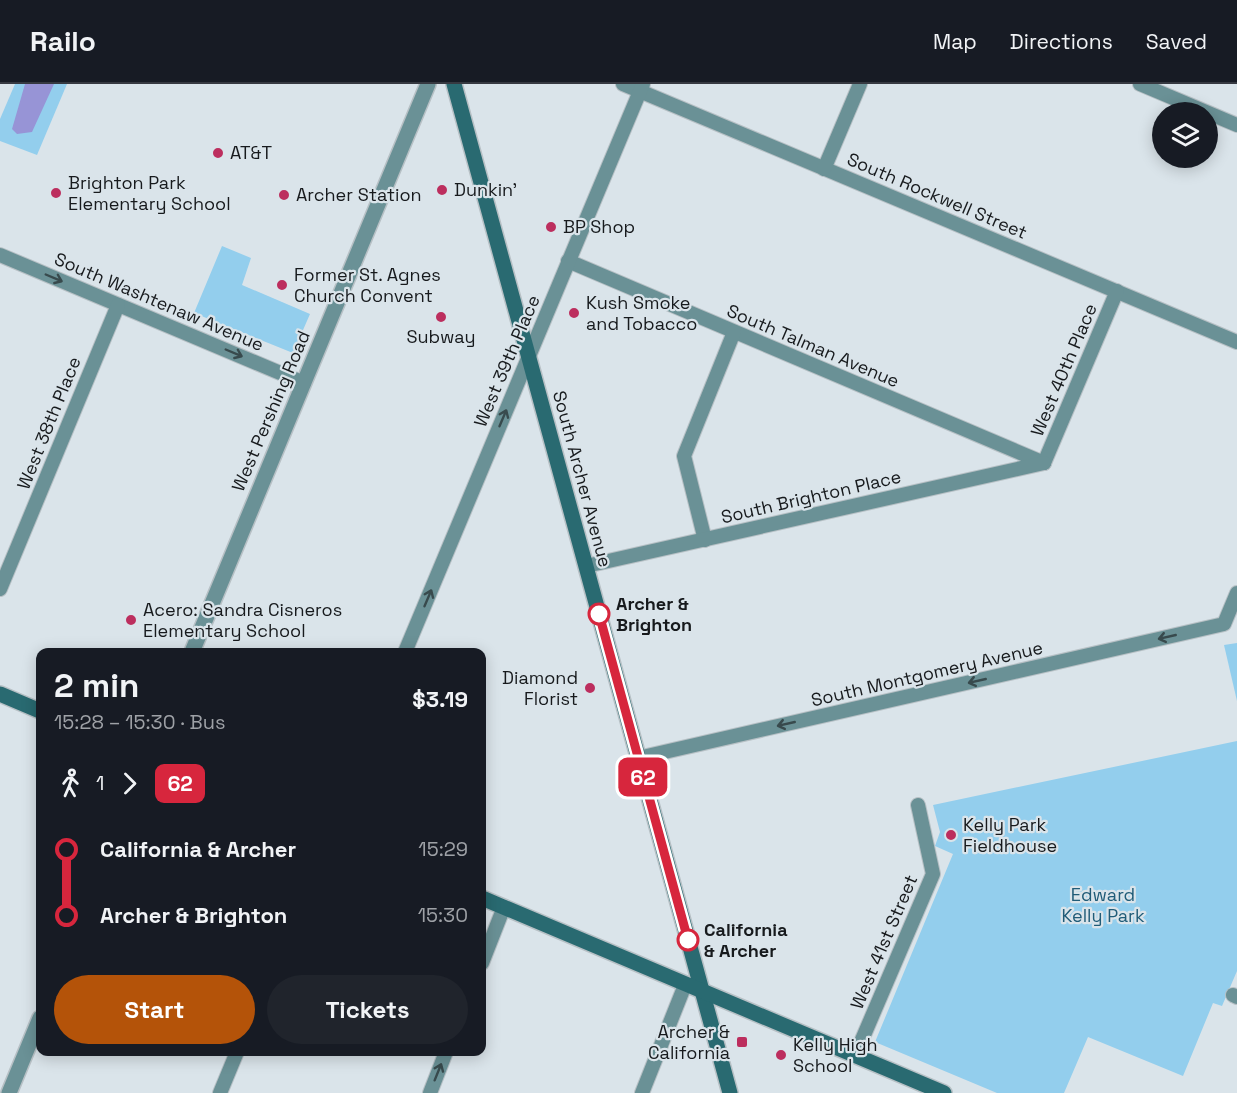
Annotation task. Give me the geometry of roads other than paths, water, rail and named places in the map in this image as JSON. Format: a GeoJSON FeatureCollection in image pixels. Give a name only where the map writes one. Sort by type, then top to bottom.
{"type":"FeatureCollection","features":[{"type":"Feature","properties":{"kind":"main road","name":"South Archer Avenue"},"geometry":{"type":"LineString","coordinates":[[454,84],[730,1093]]}},
{"type":"Feature","properties":{"kind":"main road"},"geometry":{"type":"LineString","coordinates":[[0,694],[36,709]]}},
{"type":"Feature","properties":{"kind":"main road"},"geometry":{"type":"LineString","coordinates":[[486,900],[944,1093]]}},
{"type":"Feature","properties":{"kind":"street","name":"West Pershing Road"},"geometry":{"type":"LineString","coordinates":[[194,648],[428,84]]}},
{"type":"Feature","properties":{"kind":"street","name":"South Rockwell Street"},"geometry":{"type":"LineString","coordinates":[[623,84],[642,88],[824,169],[1237,342]]}},
{"type":"Feature","properties":{"kind":"street"},"geometry":{"type":"LineString","coordinates":[[824,169],[860,84]]}},
{"type":"Feature","properties":{"kind":"street"},"geometry":{"type":"LineString","coordinates":[[1140,84],[1237,125]]}},
{"type":"Feature","properties":{"kind":"street","name":"West 39th Place"},"geometry":{"type":"LineString","coordinates":[[407,648],[528,354],[642,88]]}},
{"type":"Feature","properties":{"kind":"street","name":"South Washtenaw Avenue"},"geometry":{"type":"LineString","coordinates":[[0,255],[304,383]]}},
{"type":"Feature","properties":{"kind":"street","name":"South Talman Avenue"},"geometry":{"type":"LineString","coordinates":[[568,261],[1044,463]]}},
{"type":"Feature","properties":{"kind":"street","name":"West 40th Place"},"geometry":{"type":"LineString","coordinates":[[1044,463],[1117,291]]}},
{"type":"Feature","properties":{"kind":"street","name":"West 38th Place"},"geometry":{"type":"LineString","coordinates":[[0,589],[118,304]]}},
{"type":"Feature","properties":{"kind":"street"},"geometry":{"type":"LineString","coordinates":[[705,540],[684,456],[734,332]]}},
{"type":"Feature","properties":{"kind":"street","name":"South Brighton Place"},"geometry":{"type":"LineString","coordinates":[[586,566],[1044,463]]}},
{"type":"Feature","properties":{"kind":"street","name":"South Montgomery Avenue"},"geometry":{"type":"LineString","coordinates":[[638,758],[1224,624],[1237,593]]}},
{"type":"Feature","properties":{"kind":"street","name":"West 41st Street"},"geometry":{"type":"LineString","coordinates":[[855,1056],[933,874],[918,805]]}},
{"type":"Feature","properties":{"kind":"street"},"geometry":{"type":"LineString","coordinates":[[486,953],[504,908]]}},
{"type":"Feature","properties":{"kind":"street"},"geometry":{"type":"LineString","coordinates":[[642,1093],[685,985]]}},
{"type":"Feature","properties":{"kind":"street"},"geometry":{"type":"LineString","coordinates":[[9,1093],[36,1028]]}},
{"type":"Feature","properties":{"kind":"street"},"geometry":{"type":"LineString","coordinates":[[220,1093],[235,1056]]}},
{"type":"Feature","properties":{"kind":"street"},"geometry":{"type":"LineString","coordinates":[[430,1093],[444,1056]]}},
{"type":"Feature","properties":{"kind":"place","name":"AT&T"},"geometry":{"type":"Point","coordinates":[218,153]}},
{"type":"Feature","properties":{"kind":"place","name":"Dunkin'"},"geometry":{"type":"Point","coordinates":[442,190]}},
{"type":"Feature","properties":{"kind":"place","name":"Brighton Park Elementary School"},"geometry":{"type":"Point","coordinates":[56,193]}},
{"type":"Feature","properties":{"kind":"place","name":"Archer Station"},"geometry":{"type":"Point","coordinates":[284,195]}},
{"type":"Feature","properties":{"kind":"place","name":"BP Shop"},"geometry":{"type":"Point","coordinates":[551,227]}},
{"type":"Feature","properties":{"kind":"place","name":"Former St. Agnes Church Convent"},"geometry":{"type":"Point","coordinates":[282,285]}},
{"type":"Feature","properties":{"kind":"place","name":"Kush Smoke and Tobacco"},"geometry":{"type":"Point","coordinates":[574,313]}},
{"type":"Feature","properties":{"kind":"place","name":"Subway"},"geometry":{"type":"Point","coordinates":[441,317]}},
{"type":"Feature","properties":{"kind":"place","name":"Archer & Brighton"},"geometry":{"type":"Point","coordinates":[599,614]}},
{"type":"Feature","properties":{"kind":"place","name":"Acero: Sandra Cisneros Elementary School"},"geometry":{"type":"Point","coordinates":[131,620]}},
{"type":"Feature","properties":{"kind":"place","name":"Diamond Florist"},"geometry":{"type":"Point","coordinates":[590,688]}},
{"type":"Feature","properties":{"kind":"place","name":"Kelly Park Fieldhouse"},"geometry":{"type":"Point","coordinates":[951,835]}},
{"type":"Feature","properties":{"kind":"place","name":"California & Archer"},"geometry":{"type":"Point","coordinates":[688,940]}},
{"type":"Feature","properties":{"kind":"place","name":"Archer & California"},"geometry":{"type":"Point","coordinates":[742,1042]}},
{"type":"Feature","properties":{"kind":"place","name":"Kelly High School"},"geometry":{"type":"Point","coordinates":[781,1055]}},
{"type":"Feature","properties":{"kind":"park label","name":"Edward Kelly Park"},"geometry":{"type":"Point","coordinates":[1103,905]}}]}
